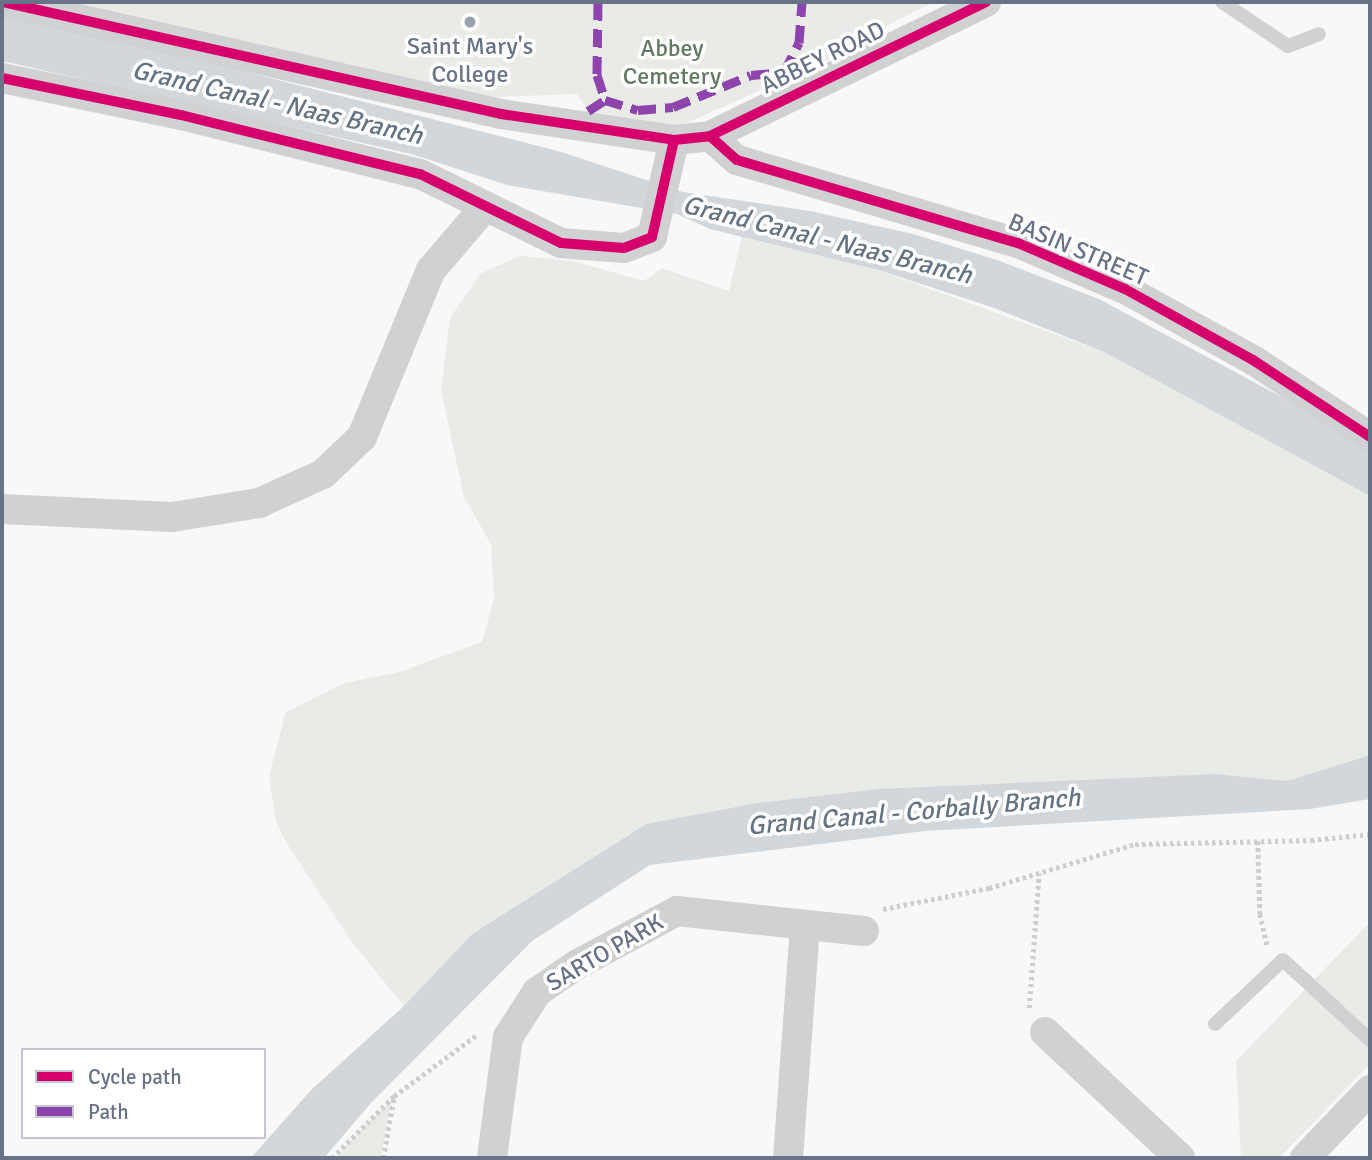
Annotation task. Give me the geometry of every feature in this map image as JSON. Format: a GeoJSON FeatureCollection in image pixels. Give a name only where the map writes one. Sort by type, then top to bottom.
{"type":"FeatureCollection","features":[{"type":"Feature","properties":{"kind":"street","name":"ABBEY ROAD"},"geometry":{"type":"LineString","coordinates":[[3,2],[233,56],[501,114],[585,119],[672,151],[710,136],[986,2]]}},
{"type":"Feature","properties":{"kind":"street"},"geometry":{"type":"LineString","coordinates":[[2,78],[181,115],[420,174],[484,208],[561,243],[624,248],[652,237],[672,151]]}},
{"type":"Feature","properties":{"kind":"street","name":"BASIN STREET"},"geometry":{"type":"LineString","coordinates":[[710,136],[737,160],[1018,243],[1125,289],[1253,360],[1370,437]]}},
{"type":"Feature","properties":{"kind":"street"},"geometry":{"type":"LineString","coordinates":[[2,509],[172,517],[259,503],[323,474],[362,437],[431,271],[484,208]]}},
{"type":"Feature","properties":{"kind":"street","name":"SARTO PARK"},"geometry":{"type":"LineString","coordinates":[[492,1158],[508,1037],[537,992],[576,965],[677,911],[864,931]]}},
{"type":"Feature","properties":{"kind":"street"},"geometry":{"type":"LineString","coordinates":[[788,1158],[805,926]]}},
{"type":"Feature","properties":{"kind":"street"},"geometry":{"type":"LineString","coordinates":[[1045,1032],[1180,1158]]}},
{"type":"Feature","properties":{"kind":"street"},"geometry":{"type":"LineString","coordinates":[[1305,1158],[1370,1090]]}},
{"type":"Feature","properties":{"kind":"lane"},"geometry":{"type":"LineString","coordinates":[[1222,2],[1288,46],[1319,34]]}},
{"type":"Feature","properties":{"kind":"lane"},"geometry":{"type":"LineString","coordinates":[[1215,1024],[1283,960],[1370,1040]]}},
{"type":"Feature","properties":{"kind":"path"},"geometry":{"type":"LineString","coordinates":[[1258,841],[1267,946],[1283,960]]}},
{"type":"Feature","properties":{"kind":"path"},"geometry":{"type":"LineString","coordinates":[[1039,873],[1028,1007],[1045,1032]]}},
{"type":"Feature","properties":{"kind":"path"},"geometry":{"type":"LineString","coordinates":[[383,1158],[394,1096]]}},
{"type":"Feature","properties":{"kind":"shaded area"},"geometry":{"type":"Polygon","coordinates":[[[933,2],[890,22],[835,57],[847,23],[933,2]]]}},
{"type":"Feature","properties":{"kind":"green space","name":"Abbey Cemetery"},"geometry":{"type":"Polygon","coordinates":[[[22,2],[933,2],[860,40],[847,23],[835,57],[680,126],[588,111],[577,94],[496,97],[491,123],[22,2]]]}},
{"type":"Feature","properties":{"kind":"green space"},"geometry":{"type":"Polygon","coordinates":[[[742,237],[881,271],[1104,352],[1370,496],[1370,755],[1287,781],[1214,774],[878,789],[757,803],[646,824],[472,934],[404,1006],[351,941],[286,842],[276,822],[269,776],[286,712],[344,683],[399,672],[482,642],[494,599],[491,544],[464,497],[441,390],[450,318],[480,274],[520,256],[573,261],[644,281],[662,268],[729,291],[742,237]]]}},
{"type":"Feature","properties":{"kind":"green space"},"geometry":{"type":"Polygon","coordinates":[[[1370,922],[1370,1064],[1279,1158],[1241,1158],[1236,1061],[1370,922]]]}},
{"type":"Feature","properties":{"kind":"green space"},"geometry":{"type":"Polygon","coordinates":[[[391,1101],[381,1158],[335,1158],[365,1125],[391,1101]]]}},
{"type":"Feature","properties":{"kind":"water","name":"Grand Canal - Naas Branch"},"geometry":{"type":"Polygon","coordinates":[[[2,10],[558,151],[683,192],[810,211],[913,234],[997,260],[1099,299],[1282,397],[1370,453],[1370,496],[1104,352],[994,308],[882,271],[710,229],[677,214],[507,185],[411,154],[2,61],[2,10]]]}},
{"type":"Feature","properties":{"kind":"water","name":"Grand Canal - Corbally Branch"},"geometry":{"type":"Polygon","coordinates":[[[1370,755],[1370,799],[1310,809],[925,831],[650,865],[532,941],[371,1103],[324,1158],[251,1158],[311,1090],[404,1006],[472,934],[646,824],[757,803],[878,789],[1214,774],[1287,781],[1370,755]]]}},
{"type":"Feature","properties":{"kind":"marked path"},"geometry":{"type":"LineString","coordinates":[[598,2],[597,75],[605,100],[638,110],[673,107],[751,75],[784,72],[799,43],[802,2]]}},
{"type":"Feature","properties":{"kind":"marked path"},"geometry":{"type":"LineString","coordinates":[[588,111],[605,100]]}},
{"type":"Feature","properties":{"kind":"cycle path"},"geometry":{"type":"LineString","coordinates":[[3,2],[501,114],[674,140],[710,136],[986,2]]}},
{"type":"Feature","properties":{"kind":"cycle path"},"geometry":{"type":"LineString","coordinates":[[2,78],[181,115],[420,174],[561,243],[624,248],[652,237],[674,140]]}},
{"type":"Feature","properties":{"kind":"cycle path"},"geometry":{"type":"LineString","coordinates":[[710,136],[737,160],[1018,243],[1125,289],[1253,360],[1370,437]]}},
{"type":"Feature","properties":{"kind":"place","name":"Saint Mary's College"},"geometry":{"type":"Point","coordinates":[470,22]}}]}
